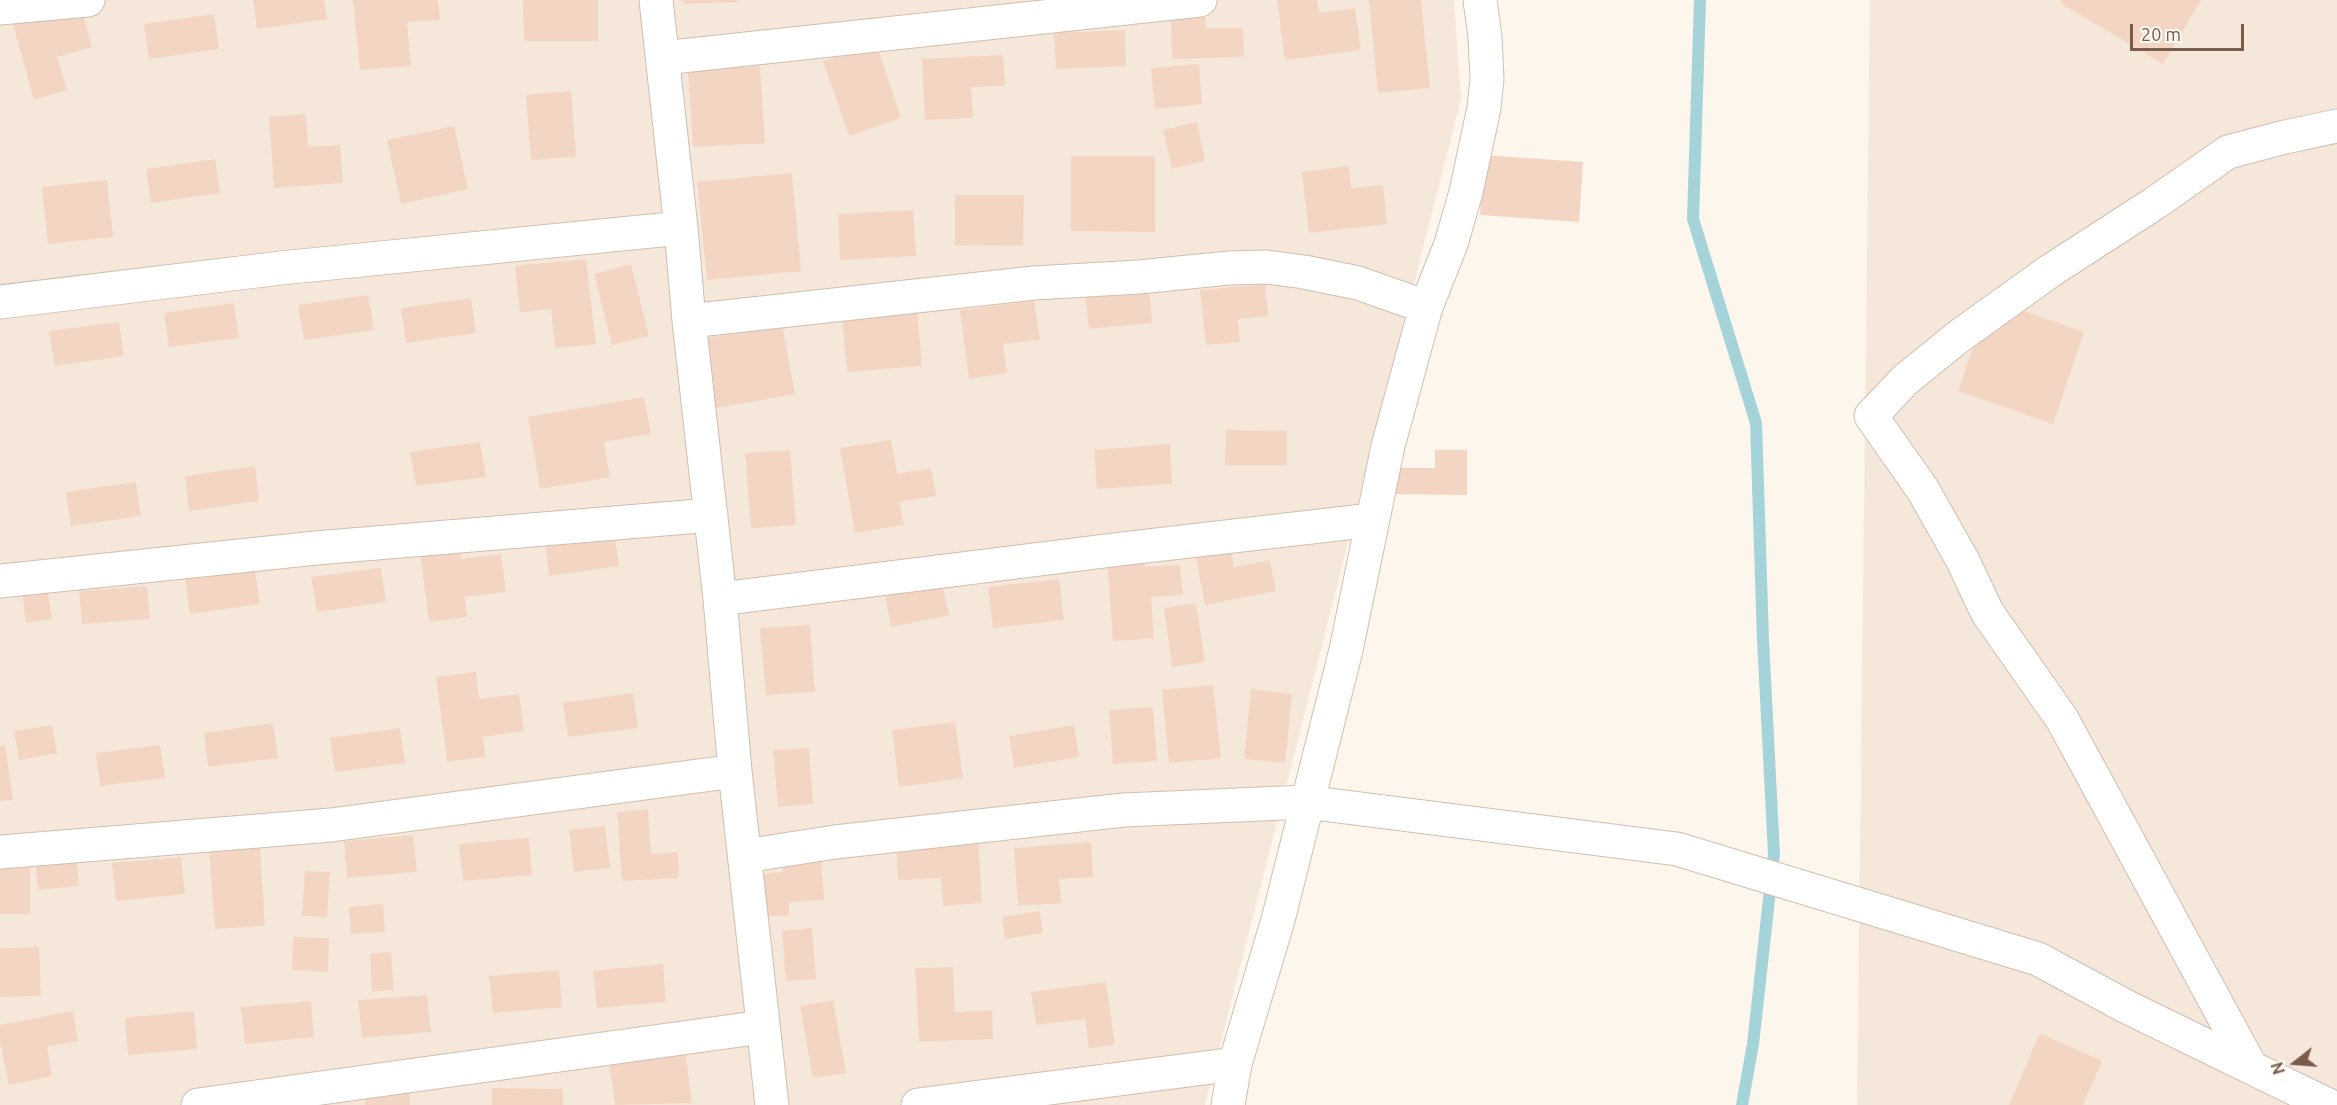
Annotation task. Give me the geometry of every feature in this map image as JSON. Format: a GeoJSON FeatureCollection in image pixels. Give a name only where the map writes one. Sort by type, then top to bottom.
{"type":"FeatureCollection","features":[{"type":"Feature","properties":{"kind":"street"},"geometry":{"type":"LineString","coordinates":[[0,8],[88,0]]}},
{"type":"Feature","properties":{"kind":"street"},"geometry":{"type":"LineString","coordinates":[[656,0],[720,599],[735,771],[772,1105]]}},
{"type":"Feature","properties":{"kind":"street"},"geometry":{"type":"LineString","coordinates":[[663,58],[1200,0]]}},
{"type":"Feature","properties":{"kind":"street"},"geometry":{"type":"LineString","coordinates":[[1228,1105],[1235,1064],[1278,920],[1346,650],[1388,446],[1426,307],[1451,244],[1466,192],[1484,108],[1487,79],[1480,0]]}},
{"type":"Feature","properties":{"kind":"street"},"geometry":{"type":"LineString","coordinates":[[2251,1067],[2062,719],[1987,612],[1963,561],[1923,490],[1871,416],[1905,380],[1958,338],[2050,271],[2229,152],[2337,126]]}},
{"type":"Feature","properties":{"kind":"street"},"geometry":{"type":"LineString","coordinates":[[0,302],[281,268],[681,228]]}},
{"type":"Feature","properties":{"kind":"street"},"geometry":{"type":"LineString","coordinates":[[689,321],[1034,283],[1139,278],[1229,268],[1267,267],[1358,283],[1426,307]]}},
{"type":"Feature","properties":{"kind":"street"},"geometry":{"type":"LineString","coordinates":[[0,581],[316,548],[711,515]]}},
{"type":"Feature","properties":{"kind":"street"},"geometry":{"type":"LineString","coordinates":[[720,599],[1372,520]]}},
{"type":"Feature","properties":{"kind":"street"},"geometry":{"type":"LineString","coordinates":[[0,852],[331,825],[735,771]]}},
{"type":"Feature","properties":{"kind":"street"},"geometry":{"type":"LineString","coordinates":[[745,856],[835,842],[1124,810],[1306,802],[1677,849],[2038,958],[2127,1007],[2328,1105]]}},
{"type":"Feature","properties":{"kind":"street"},"geometry":{"type":"LineString","coordinates":[[198,1105],[762,1027]]}},
{"type":"Feature","properties":{"kind":"street"},"geometry":{"type":"LineString","coordinates":[[918,1105],[1235,1064]]}},
{"type":"Feature","properties":{"kind":"shaded area"},"geometry":{"type":"Polygon","coordinates":[[[0,0],[1454,0],[1461,99],[1205,1105],[0,1105],[0,0]]]}},
{"type":"Feature","properties":{"kind":"shaded area"},"geometry":{"type":"Polygon","coordinates":[[[1870,0],[2337,0],[2337,1105],[1857,1105],[1870,0]]]}},
{"type":"Feature","properties":{"kind":"building"},"geometry":{"type":"Polygon","coordinates":[[[79,0],[92,47],[57,57],[67,90],[34,100],[11,18],[79,0]]]}},
{"type":"Feature","properties":{"kind":"building"},"geometry":{"type":"Polygon","coordinates":[[[253,0],[324,0],[327,19],[257,29],[253,0]]]}},
{"type":"Feature","properties":{"kind":"building"},"geometry":{"type":"Polygon","coordinates":[[[353,0],[438,0],[440,20],[407,22],[411,66],[360,70],[353,0]]]}},
{"type":"Feature","properties":{"kind":"building"},"geometry":{"type":"Polygon","coordinates":[[[523,0],[598,0],[598,41],[524,41],[523,0]]]}},
{"type":"Feature","properties":{"kind":"building"},"geometry":{"type":"Polygon","coordinates":[[[683,0],[738,0],[738,2],[684,4],[683,0]]]}},
{"type":"Feature","properties":{"kind":"building"},"geometry":{"type":"Polygon","coordinates":[[[1170,0],[1205,0],[1206,28],[1243,28],[1244,57],[1172,59],[1170,0]]]}},
{"type":"Feature","properties":{"kind":"building"},"geometry":{"type":"Polygon","coordinates":[[[1277,0],[1317,0],[1319,13],[1355,8],[1361,50],[1285,60],[1277,0]]]}},
{"type":"Feature","properties":{"kind":"building"},"geometry":{"type":"Polygon","coordinates":[[[1369,0],[1421,0],[1430,88],[1378,93],[1369,0]]]}},
{"type":"Feature","properties":{"kind":"building"},"geometry":{"type":"Polygon","coordinates":[[[2062,0],[2201,0],[2163,64],[2060,3],[2062,0]]]}},
{"type":"Feature","properties":{"kind":"building"},"geometry":{"type":"Polygon","coordinates":[[[214,14],[219,49],[149,59],[144,24],[214,14]]]}},
{"type":"Feature","properties":{"kind":"building"},"geometry":{"type":"Polygon","coordinates":[[[1125,30],[1126,66],[1056,69],[1054,33],[1125,30]]]}},
{"type":"Feature","properties":{"kind":"building"},"geometry":{"type":"Polygon","coordinates":[[[876,43],[901,118],[849,136],[823,61],[876,43]]]}},
{"type":"Feature","properties":{"kind":"building"},"geometry":{"type":"Polygon","coordinates":[[[1003,55],[1005,86],[971,87],[973,118],[925,120],[922,59],[1003,55]]]}},
{"type":"Feature","properties":{"kind":"building"},"geometry":{"type":"Polygon","coordinates":[[[1199,64],[1202,104],[1155,109],[1151,68],[1199,64]]]}},
{"type":"Feature","properties":{"kind":"building"},"geometry":{"type":"Polygon","coordinates":[[[760,66],[765,143],[693,147],[688,70],[760,66]]]}},
{"type":"Feature","properties":{"kind":"building"},"geometry":{"type":"Polygon","coordinates":[[[571,91],[576,157],[531,160],[526,95],[571,91]]]}},
{"type":"Feature","properties":{"kind":"building"},"geometry":{"type":"Polygon","coordinates":[[[306,114],[308,147],[340,145],[343,183],[274,188],[269,117],[306,114]]]}},
{"type":"Feature","properties":{"kind":"building"},"geometry":{"type":"Polygon","coordinates":[[[1197,122],[1205,161],[1172,169],[1163,130],[1197,122]]]}},
{"type":"Feature","properties":{"kind":"building"},"geometry":{"type":"Polygon","coordinates":[[[454,126],[468,189],[401,204],[387,140],[454,126]]]}},
{"type":"Feature","properties":{"kind":"building"},"geometry":{"type":"Polygon","coordinates":[[[1484,155],[1583,162],[1579,222],[1480,215],[1484,155]]]}},
{"type":"Feature","properties":{"kind":"building"},"geometry":{"type":"Polygon","coordinates":[[[1071,156],[1155,156],[1155,232],[1071,231],[1071,156]]]}},
{"type":"Feature","properties":{"kind":"building"},"geometry":{"type":"Polygon","coordinates":[[[215,159],[220,193],[151,203],[146,169],[215,159]]]}},
{"type":"Feature","properties":{"kind":"building"},"geometry":{"type":"Polygon","coordinates":[[[1349,166],[1351,188],[1383,185],[1387,224],[1309,233],[1302,172],[1349,166]]]}},
{"type":"Feature","properties":{"kind":"building"},"geometry":{"type":"Polygon","coordinates":[[[792,173],[801,271],[707,280],[697,182],[792,173]]]}},
{"type":"Feature","properties":{"kind":"building"},"geometry":{"type":"Polygon","coordinates":[[[107,180],[113,237],[48,244],[42,187],[107,180]]]}},
{"type":"Feature","properties":{"kind":"building"},"geometry":{"type":"Polygon","coordinates":[[[955,195],[1024,195],[1023,246],[955,245],[955,195]]]}},
{"type":"Feature","properties":{"kind":"building"},"geometry":{"type":"Polygon","coordinates":[[[913,210],[916,256],[840,260],[838,214],[913,210]]]}},
{"type":"Feature","properties":{"kind":"building"},"geometry":{"type":"Polygon","coordinates":[[[586,259],[596,344],[555,348],[551,309],[520,312],[515,266],[586,259]]]}},
{"type":"Feature","properties":{"kind":"building"},"geometry":{"type":"Polygon","coordinates":[[[631,264],[649,336],[612,345],[594,274],[631,264]]]}},
{"type":"Feature","properties":{"kind":"building"},"geometry":{"type":"Polygon","coordinates":[[[1265,284],[1268,316],[1238,319],[1240,342],[1206,345],[1200,290],[1265,284]]]}},
{"type":"Feature","properties":{"kind":"building"},"geometry":{"type":"Polygon","coordinates":[[[1149,286],[1152,323],[1089,329],[1085,292],[1149,286]]]}},
{"type":"Feature","properties":{"kind":"building"},"geometry":{"type":"Polygon","coordinates":[[[368,295],[374,330],[304,340],[298,305],[368,295]]]}},
{"type":"Feature","properties":{"kind":"building"},"geometry":{"type":"Polygon","coordinates":[[[471,298],[476,333],[406,343],[401,308],[471,298]]]}},
{"type":"Feature","properties":{"kind":"building"},"geometry":{"type":"Polygon","coordinates":[[[1989,299],[2084,332],[2053,424],[1958,391],[1989,299]]]}},
{"type":"Feature","properties":{"kind":"building"},"geometry":{"type":"Polygon","coordinates":[[[1034,301],[1040,340],[1003,344],[1007,373],[969,379],[960,310],[1034,301]]]}},
{"type":"Feature","properties":{"kind":"building"},"geometry":{"type":"Polygon","coordinates":[[[234,303],[239,338],[169,347],[164,313],[234,303]]]}},
{"type":"Feature","properties":{"kind":"building"},"geometry":{"type":"Polygon","coordinates":[[[917,310],[922,366],[847,372],[842,317],[917,310]]]}},
{"type":"Feature","properties":{"kind":"building"},"geometry":{"type":"Polygon","coordinates":[[[119,322],[124,356],[55,366],[49,331],[119,322]]]}},
{"type":"Feature","properties":{"kind":"building"},"geometry":{"type":"Polygon","coordinates":[[[782,324],[795,394],[716,408],[703,339],[782,324]]]}},
{"type":"Feature","properties":{"kind":"building"},"geometry":{"type":"Polygon","coordinates":[[[644,397],[651,434],[604,442],[610,477],[540,489],[528,417],[644,397]]]}},
{"type":"Feature","properties":{"kind":"building"},"geometry":{"type":"Polygon","coordinates":[[[1226,430],[1287,431],[1287,465],[1225,465],[1226,430]]]}},
{"type":"Feature","properties":{"kind":"building"},"geometry":{"type":"Polygon","coordinates":[[[891,440],[897,474],[931,468],[936,496],[899,502],[904,525],[855,533],[840,448],[891,440]]]}},
{"type":"Feature","properties":{"kind":"building"},"geometry":{"type":"Polygon","coordinates":[[[480,442],[486,477],[416,486],[410,452],[480,442]]]}},
{"type":"Feature","properties":{"kind":"building"},"geometry":{"type":"Polygon","coordinates":[[[1170,444],[1172,484],[1097,489],[1094,450],[1170,444]]]}},
{"type":"Feature","properties":{"kind":"building"},"geometry":{"type":"Polygon","coordinates":[[[790,450],[796,525],[751,528],[745,453],[790,450]]]}},
{"type":"Feature","properties":{"kind":"building"},"geometry":{"type":"Polygon","coordinates":[[[1435,450],[1467,450],[1467,495],[1396,494],[1396,468],[1435,468],[1435,450]]]}},
{"type":"Feature","properties":{"kind":"building"},"geometry":{"type":"Polygon","coordinates":[[[255,466],[259,501],[189,511],[185,476],[255,466]]]}},
{"type":"Feature","properties":{"kind":"building"},"geometry":{"type":"Polygon","coordinates":[[[136,482],[141,516],[71,526],[66,492],[136,482]]]}},
{"type":"Feature","properties":{"kind":"building"},"geometry":{"type":"Polygon","coordinates":[[[1227,530],[1234,567],[1270,560],[1276,591],[1205,605],[1192,537],[1227,530]]]}},
{"type":"Feature","properties":{"kind":"building"},"geometry":{"type":"Polygon","coordinates":[[[614,531],[619,566],[549,576],[545,541],[614,531]]]}},
{"type":"Feature","properties":{"kind":"building"},"geometry":{"type":"Polygon","coordinates":[[[458,532],[461,559],[501,554],[506,592],[465,597],[467,617],[429,622],[418,537],[458,532]]]}},
{"type":"Feature","properties":{"kind":"building"},"geometry":{"type":"Polygon","coordinates":[[[1144,555],[1145,567],[1180,565],[1183,595],[1151,597],[1154,638],[1113,641],[1107,557],[1144,555]]]}},
{"type":"Feature","properties":{"kind":"building"},"geometry":{"type":"Polygon","coordinates":[[[381,568],[386,602],[317,612],[311,577],[381,568]]]}},
{"type":"Feature","properties":{"kind":"building"},"geometry":{"type":"Polygon","coordinates":[[[255,570],[260,604],[190,614],[185,579],[255,570]]]}},
{"type":"Feature","properties":{"kind":"building"},"geometry":{"type":"Polygon","coordinates":[[[46,579],[52,619],[26,623],[21,583],[46,579]]]}},
{"type":"Feature","properties":{"kind":"building"},"geometry":{"type":"Polygon","coordinates":[[[1059,579],[1064,620],[993,628],[988,587],[1059,579]]]}},
{"type":"Feature","properties":{"kind":"building"},"geometry":{"type":"Polygon","coordinates":[[[942,583],[949,615],[891,627],[885,595],[942,583]]]}},
{"type":"Feature","properties":{"kind":"building"},"geometry":{"type":"Polygon","coordinates":[[[147,586],[150,619],[82,624],[79,591],[147,586]]]}},
{"type":"Feature","properties":{"kind":"building"},"geometry":{"type":"Polygon","coordinates":[[[1196,603],[1205,662],[1172,667],[1164,608],[1196,603]]]}},
{"type":"Feature","properties":{"kind":"building"},"geometry":{"type":"Polygon","coordinates":[[[810,625],[815,692],[766,695],[760,628],[810,625]]]}},
{"type":"Feature","properties":{"kind":"building"},"geometry":{"type":"Polygon","coordinates":[[[476,672],[479,699],[519,694],[524,731],[483,737],[485,757],[447,762],[436,677],[476,672]]]}},
{"type":"Feature","properties":{"kind":"building"},"geometry":{"type":"Polygon","coordinates":[[[1213,685],[1221,758],[1169,763],[1162,690],[1213,685]]]}},
{"type":"Feature","properties":{"kind":"building"},"geometry":{"type":"Polygon","coordinates":[[[1251,689],[1292,694],[1285,763],[1244,759],[1251,689]]]}},
{"type":"Feature","properties":{"kind":"building"},"geometry":{"type":"Polygon","coordinates":[[[633,693],[638,728],[568,737],[563,703],[633,693]]]}},
{"type":"Feature","properties":{"kind":"building"},"geometry":{"type":"Polygon","coordinates":[[[1153,707],[1157,761],[1113,764],[1109,710],[1153,707]]]}},
{"type":"Feature","properties":{"kind":"building"},"geometry":{"type":"Polygon","coordinates":[[[955,722],[963,778],[899,787],[892,730],[955,722]]]}},
{"type":"Feature","properties":{"kind":"building"},"geometry":{"type":"Polygon","coordinates":[[[273,723],[278,758],[208,767],[204,733],[273,723]]]}},
{"type":"Feature","properties":{"kind":"building"},"geometry":{"type":"Polygon","coordinates":[[[52,725],[57,753],[19,760],[14,731],[52,725]]]}},
{"type":"Feature","properties":{"kind":"building"},"geometry":{"type":"Polygon","coordinates":[[[1074,725],[1079,757],[1014,768],[1009,736],[1074,725]]]}},
{"type":"Feature","properties":{"kind":"building"},"geometry":{"type":"Polygon","coordinates":[[[400,728],[405,763],[335,772],[330,738],[400,728]]]}},
{"type":"Feature","properties":{"kind":"building"},"geometry":{"type":"Polygon","coordinates":[[[5,745],[13,800],[0,801],[0,746],[5,745]]]}},
{"type":"Feature","properties":{"kind":"building"},"geometry":{"type":"Polygon","coordinates":[[[160,745],[165,778],[100,786],[96,753],[160,745]]]}},
{"type":"Feature","properties":{"kind":"building"},"geometry":{"type":"Polygon","coordinates":[[[809,748],[813,804],[778,807],[773,750],[809,748]]]}},
{"type":"Feature","properties":{"kind":"building"},"geometry":{"type":"Polygon","coordinates":[[[648,809],[651,854],[678,852],[679,878],[622,881],[617,812],[648,809]]]}},
{"type":"Feature","properties":{"kind":"building"},"geometry":{"type":"Polygon","coordinates":[[[605,826],[610,868],[574,872],[569,830],[605,826]]]}},
{"type":"Feature","properties":{"kind":"building"},"geometry":{"type":"Polygon","coordinates":[[[413,835],[417,872],[347,878],[344,841],[413,835]]]}},
{"type":"Feature","properties":{"kind":"building"},"geometry":{"type":"Polygon","coordinates":[[[978,837],[982,903],[943,906],[941,878],[898,880],[896,842],[978,837]]]}},
{"type":"Feature","properties":{"kind":"building"},"geometry":{"type":"Polygon","coordinates":[[[529,838],[532,875],[463,881],[459,844],[529,838]]]}},
{"type":"Feature","properties":{"kind":"building"},"geometry":{"type":"Polygon","coordinates":[[[1091,842],[1093,877],[1059,879],[1061,903],[1018,906],[1014,848],[1091,842]]]}},
{"type":"Feature","properties":{"kind":"building"},"geometry":{"type":"Polygon","coordinates":[[[260,848],[265,926],[215,929],[209,851],[260,848]]]}},
{"type":"Feature","properties":{"kind":"building"},"geometry":{"type":"Polygon","coordinates":[[[821,855],[824,900],[789,902],[789,915],[755,917],[752,875],[783,872],[782,858],[821,855]]]}},
{"type":"Feature","properties":{"kind":"building"},"geometry":{"type":"Polygon","coordinates":[[[181,857],[185,894],[116,901],[112,863],[181,857]]]}},
{"type":"Feature","properties":{"kind":"building"},"geometry":{"type":"Polygon","coordinates":[[[77,861],[79,886],[38,890],[36,866],[77,861]]]}},
{"type":"Feature","properties":{"kind":"building"},"geometry":{"type":"Polygon","coordinates":[[[0,866],[30,866],[30,914],[0,914],[0,866]]]}},
{"type":"Feature","properties":{"kind":"building"},"geometry":{"type":"Polygon","coordinates":[[[305,871],[330,872],[327,917],[302,916],[305,871]]]}},
{"type":"Feature","properties":{"kind":"building"},"geometry":{"type":"Polygon","coordinates":[[[383,904],[385,932],[351,934],[349,907],[383,904]]]}},
{"type":"Feature","properties":{"kind":"building"},"geometry":{"type":"Polygon","coordinates":[[[1040,911],[1043,933],[1005,939],[1002,917],[1040,911]]]}},
{"type":"Feature","properties":{"kind":"building"},"geometry":{"type":"Polygon","coordinates":[[[812,928],[816,979],[786,981],[782,931],[812,928]]]}},
{"type":"Feature","properties":{"kind":"building"},"geometry":{"type":"Polygon","coordinates":[[[293,937],[329,938],[328,972],[292,970],[293,937]]]}},
{"type":"Feature","properties":{"kind":"building"},"geometry":{"type":"Polygon","coordinates":[[[39,947],[41,996],[0,997],[0,948],[39,947]]]}},
{"type":"Feature","properties":{"kind":"building"},"geometry":{"type":"Polygon","coordinates":[[[391,952],[394,990],[372,991],[370,954],[391,952]]]}},
{"type":"Feature","properties":{"kind":"building"},"geometry":{"type":"Polygon","coordinates":[[[663,964],[666,1002],[597,1008],[593,971],[663,964]]]}},
{"type":"Feature","properties":{"kind":"building"},"geometry":{"type":"Polygon","coordinates":[[[953,967],[955,1012],[992,1010],[993,1039],[919,1042],[915,968],[953,967]]]}},
{"type":"Feature","properties":{"kind":"building"},"geometry":{"type":"Polygon","coordinates":[[[559,970],[562,1007],[493,1013],[489,976],[559,970]]]}},
{"type":"Feature","properties":{"kind":"building"},"geometry":{"type":"Polygon","coordinates":[[[1106,982],[1115,1045],[1089,1048],[1085,1019],[1036,1025],[1031,992],[1106,982]]]}},
{"type":"Feature","properties":{"kind":"building"},"geometry":{"type":"Polygon","coordinates":[[[427,995],[431,1032],[362,1038],[358,1000],[427,995]]]}},
{"type":"Feature","properties":{"kind":"building"},"geometry":{"type":"Polygon","coordinates":[[[833,1000],[846,1073],[813,1078],[800,1006],[833,1000]]]}},
{"type":"Feature","properties":{"kind":"building"},"geometry":{"type":"Polygon","coordinates":[[[311,1001],[314,1037],[245,1044],[241,1007],[311,1001]]]}},
{"type":"Feature","properties":{"kind":"building"},"geometry":{"type":"Polygon","coordinates":[[[73,1011],[78,1041],[47,1047],[52,1076],[9,1085],[0,1041],[0,1025],[73,1011]]]}},
{"type":"Feature","properties":{"kind":"building"},"geometry":{"type":"Polygon","coordinates":[[[194,1011],[197,1049],[128,1055],[125,1018],[194,1011]]]}},
{"type":"Feature","properties":{"kind":"building"},"geometry":{"type":"Polygon","coordinates":[[[2040,1033],[2102,1061],[2083,1105],[2009,1105],[2040,1033]]]}},
{"type":"Feature","properties":{"kind":"building"},"geometry":{"type":"Polygon","coordinates":[[[684,1043],[692,1103],[615,1105],[608,1054],[684,1043]]]}},
{"type":"Feature","properties":{"kind":"building"},"geometry":{"type":"Polygon","coordinates":[[[366,1087],[410,1089],[410,1105],[365,1105],[366,1087]]]}},
{"type":"Feature","properties":{"kind":"building"},"geometry":{"type":"Polygon","coordinates":[[[492,1088],[563,1089],[563,1105],[492,1105],[492,1088]]]}},
{"type":"Feature","properties":{"kind":"waterway"},"geometry":{"type":"LineString","coordinates":[[1700,0],[1693,219],[1756,423],[1763,640],[1774,854],[1753,1044],[1742,1105]]}}]}
